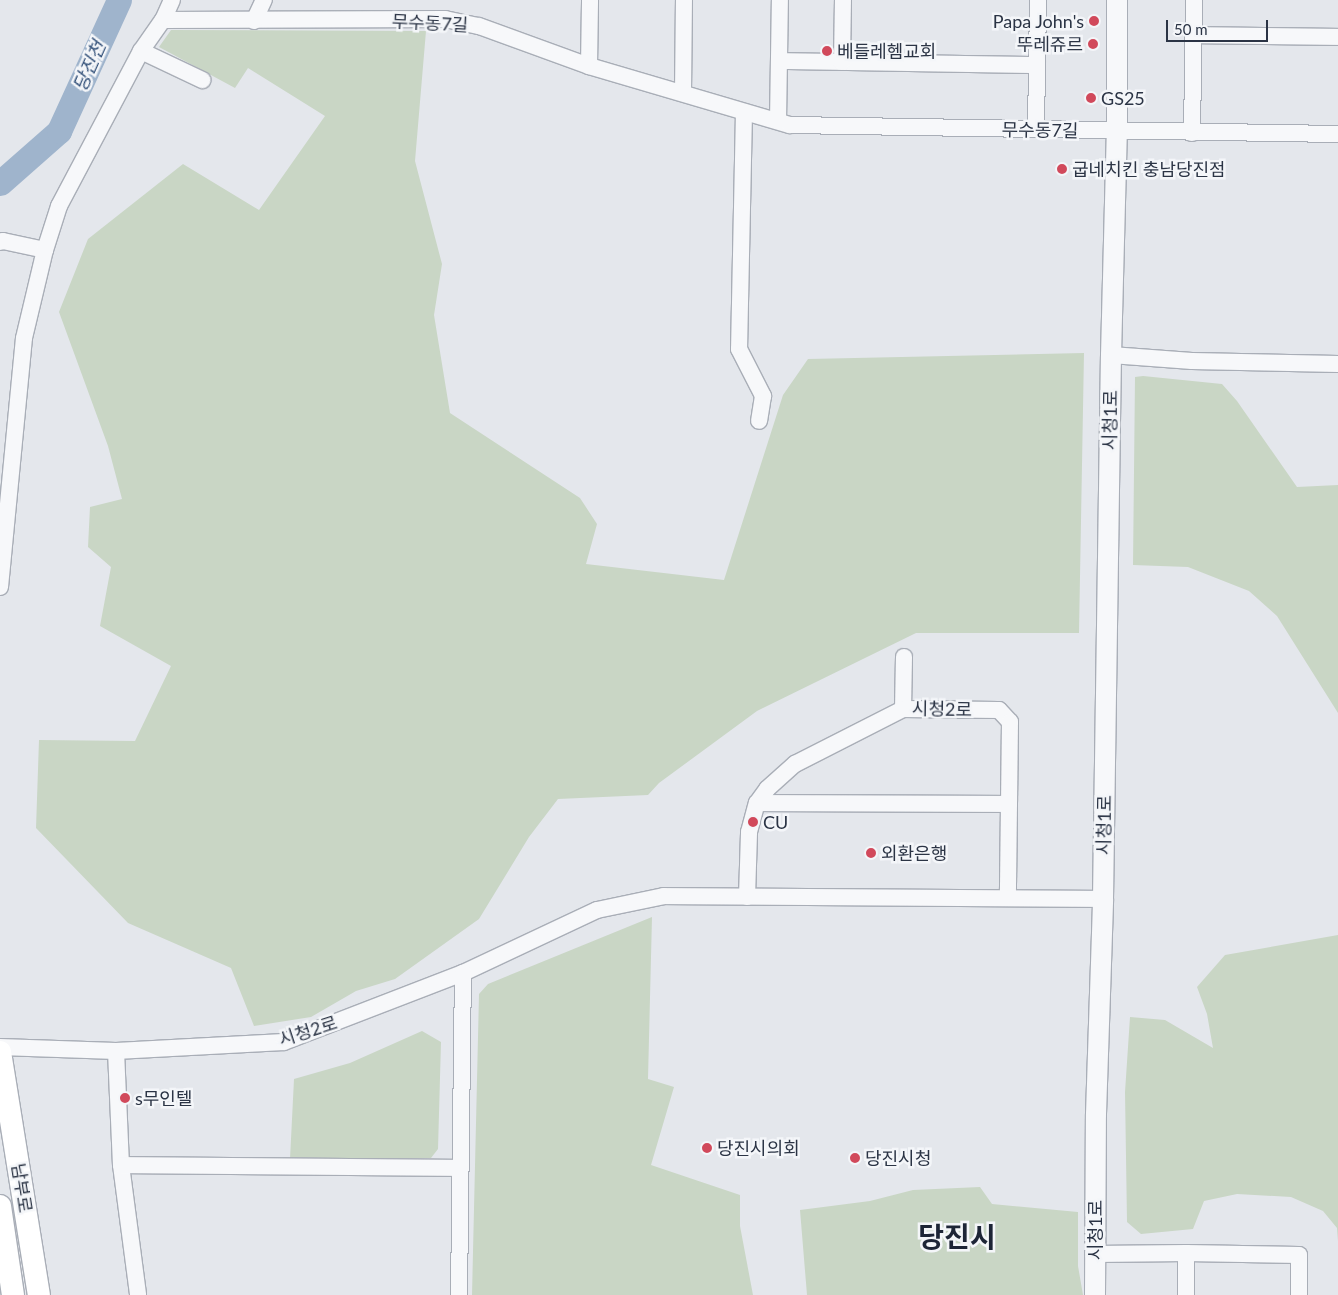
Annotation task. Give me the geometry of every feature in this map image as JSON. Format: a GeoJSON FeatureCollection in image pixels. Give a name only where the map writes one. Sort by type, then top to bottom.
{"type":"FeatureCollection","features":[{"type":"Feature","properties":{"kind":"main road","name":"남부로"},"geometry":{"type":"LineString","coordinates":[[0,1052],[39,1295]]}},
{"type":"Feature","properties":{"kind":"main road","name":"남부로"},"geometry":{"type":"LineString","coordinates":[[0,1206],[13,1295]]}},
{"type":"Feature","properties":{"kind":"street"},"geometry":{"type":"LineString","coordinates":[[0,587],[24,338],[45,250],[60,206],[141,51],[163,20],[172,0]]}},
{"type":"Feature","properties":{"kind":"street"},"geometry":{"type":"LineString","coordinates":[[254,20],[264,0]]}},
{"type":"Feature","properties":{"kind":"street"},"geometry":{"type":"LineString","coordinates":[[589,66],[590,0]]}},
{"type":"Feature","properties":{"kind":"street"},"geometry":{"type":"LineString","coordinates":[[683,93],[684,0]]}},
{"type":"Feature","properties":{"kind":"street"},"geometry":{"type":"LineString","coordinates":[[778,121],[780,0]]}},
{"type":"Feature","properties":{"kind":"street"},"geometry":{"type":"LineString","coordinates":[[842,62],[843,0]]}},
{"type":"Feature","properties":{"kind":"street"},"geometry":{"type":"LineString","coordinates":[[1036,129],[1038,0]]}},
{"type":"Feature","properties":{"kind":"street","name":"시청1로"},"geometry":{"type":"LineString","coordinates":[[1095,1295],[1096,1114],[1103,899],[1118,0]]}},
{"type":"Feature","properties":{"kind":"street"},"geometry":{"type":"LineString","coordinates":[[1192,133],[1194,0]]}},
{"type":"Feature","properties":{"kind":"street","name":"무수동7길"},"geometry":{"type":"LineString","coordinates":[[163,20],[445,20],[479,26],[589,66],[790,125],[1117,132],[1338,134]]}},
{"type":"Feature","properties":{"kind":"street"},"geometry":{"type":"LineString","coordinates":[[1194,35],[1338,37]]}},
{"type":"Feature","properties":{"kind":"street"},"geometry":{"type":"LineString","coordinates":[[141,51],[202,80]]}},
{"type":"Feature","properties":{"kind":"street"},"geometry":{"type":"LineString","coordinates":[[780,61],[1037,65]]}},
{"type":"Feature","properties":{"kind":"street"},"geometry":{"type":"LineString","coordinates":[[744,112],[739,349],[763,396],[759,421]]}},
{"type":"Feature","properties":{"kind":"street"},"geometry":{"type":"LineString","coordinates":[[0,242],[3,241],[45,250]]}},
{"type":"Feature","properties":{"kind":"street"},"geometry":{"type":"LineString","coordinates":[[1111,355],[1192,361],[1338,364]]}},
{"type":"Feature","properties":{"kind":"street"},"geometry":{"type":"LineString","coordinates":[[903,709],[904,657]]}},
{"type":"Feature","properties":{"kind":"street","name":"시청2로"},"geometry":{"type":"LineString","coordinates":[[747,897],[749,832],[757,803],[766,789],[796,764],[903,709],[999,710],[1010,722],[1008,898]]}},
{"type":"Feature","properties":{"kind":"street"},"geometry":{"type":"LineString","coordinates":[[789,803],[782,800],[782,786],[796,764]]}},
{"type":"Feature","properties":{"kind":"street"},"geometry":{"type":"LineString","coordinates":[[757,803],[1009,804]]}},
{"type":"Feature","properties":{"kind":"street","name":"시청2로"},"geometry":{"type":"LineString","coordinates":[[0,1047],[116,1052],[284,1042],[463,973],[597,910],[664,896],[1103,899]]}},
{"type":"Feature","properties":{"kind":"street"},"geometry":{"type":"LineString","coordinates":[[459,1295],[463,973]]}},
{"type":"Feature","properties":{"kind":"street"},"geometry":{"type":"LineString","coordinates":[[116,1052],[121,1165],[138,1295]]}},
{"type":"Feature","properties":{"kind":"street"},"geometry":{"type":"LineString","coordinates":[[121,1165],[460,1168]]}},
{"type":"Feature","properties":{"kind":"street"},"geometry":{"type":"LineString","coordinates":[[1186,1253],[1186,1295]]}},
{"type":"Feature","properties":{"kind":"street"},"geometry":{"type":"LineString","coordinates":[[1095,1254],[1299,1254],[1299,1295]]}},
{"type":"Feature","properties":{"kind":"green space"},"geometry":{"type":"Polygon","coordinates":[[[171,30],[426,31],[415,161],[442,264],[434,315],[450,413],[580,498],[597,524],[586,564],[724,580],[783,395],[808,359],[1084,353],[1079,633],[916,633],[757,711],[659,783],[648,795],[558,799],[529,837],[479,919],[395,979],[356,991],[311,1017],[254,1026],[231,968],[128,923],[36,828],[39,740],[135,741],[171,666],[100,626],[111,567],[88,547],[90,507],[122,499],[108,446],[59,312],[88,239],[183,164],[259,210],[325,116],[248,68],[235,88],[159,47],[171,30]]]}},
{"type":"Feature","properties":{"kind":"green space"},"geometry":{"type":"Polygon","coordinates":[[[1143,376],[1222,384],[1237,401],[1297,487],[1338,485],[1338,713],[1277,616],[1249,591],[1188,567],[1133,565],[1135,377],[1143,376]]]}},
{"type":"Feature","properties":{"kind":"green space"},"geometry":{"type":"Polygon","coordinates":[[[652,917],[648,1079],[674,1087],[651,1165],[740,1195],[740,1226],[753,1295],[472,1295],[479,994],[488,984],[652,917]]]}},
{"type":"Feature","properties":{"kind":"green space"},"geometry":{"type":"Polygon","coordinates":[[[1338,935],[1338,1241],[1337,1228],[1323,1211],[1291,1197],[1237,1194],[1204,1201],[1193,1229],[1141,1234],[1127,1222],[1125,1092],[1130,1017],[1165,1020],[1213,1048],[1207,1014],[1197,987],[1225,955],[1338,935]]]}},
{"type":"Feature","properties":{"kind":"green space"},"geometry":{"type":"Polygon","coordinates":[[[422,1031],[441,1042],[438,1149],[431,1158],[290,1159],[294,1079],[350,1063],[422,1031]]]}},
{"type":"Feature","properties":{"kind":"green space"},"geometry":{"type":"Polygon","coordinates":[[[980,1187],[992,1204],[1078,1212],[1078,1266],[1083,1295],[807,1295],[800,1210],[870,1201],[913,1190],[980,1187]]]}},
{"type":"Feature","properties":{"kind":"waterway","name":"당진천"},"geometry":{"type":"LineString","coordinates":[[0,183],[59,131],[119,0]]}},
{"type":"Feature","properties":{"kind":"place","name":"Papa John's"},"geometry":{"type":"Point","coordinates":[1094,21]}},
{"type":"Feature","properties":{"kind":"place","name":"뚜레쥬르"},"geometry":{"type":"Point","coordinates":[1093,44]}},
{"type":"Feature","properties":{"kind":"place","name":"베들레헴교회"},"geometry":{"type":"Point","coordinates":[827,51]}},
{"type":"Feature","properties":{"kind":"place","name":"GS25"},"geometry":{"type":"Point","coordinates":[1091,98]}},
{"type":"Feature","properties":{"kind":"place","name":"굽네치킨 충남당진점"},"geometry":{"type":"Point","coordinates":[1062,169]}},
{"type":"Feature","properties":{"kind":"place","name":"CU"},"geometry":{"type":"Point","coordinates":[753,822]}},
{"type":"Feature","properties":{"kind":"place","name":"외환은행"},"geometry":{"type":"Point","coordinates":[871,853]}},
{"type":"Feature","properties":{"kind":"place","name":"s무인텔"},"geometry":{"type":"Point","coordinates":[125,1098]}},
{"type":"Feature","properties":{"kind":"place","name":"당진시의회"},"geometry":{"type":"Point","coordinates":[707,1148]}},
{"type":"Feature","properties":{"kind":"place","name":"당진시청"},"geometry":{"type":"Point","coordinates":[855,1158]}},
{"type":"Feature","properties":{"kind":"district","name":"당진시"},"geometry":{"type":"Point","coordinates":[957,1236]}}]}
